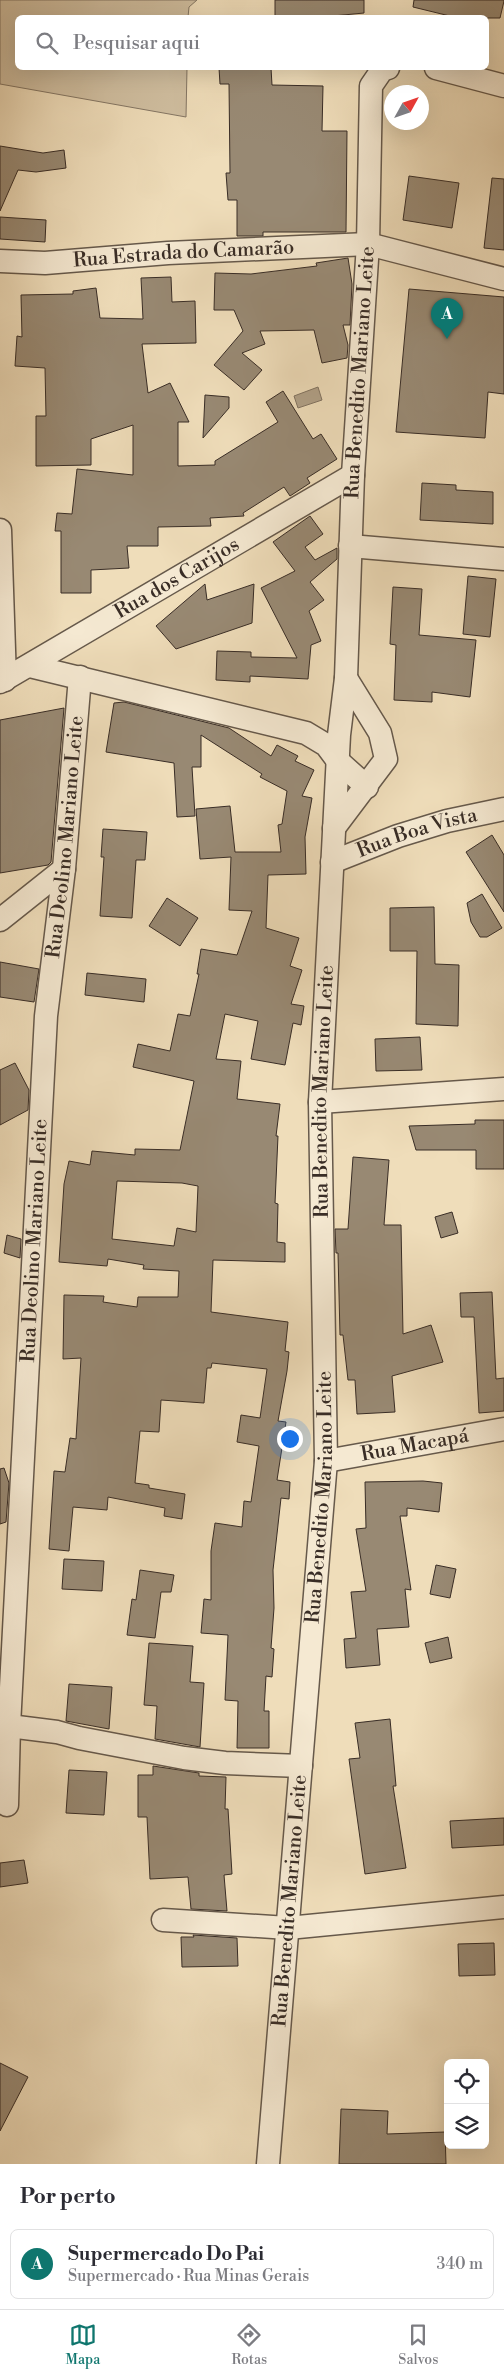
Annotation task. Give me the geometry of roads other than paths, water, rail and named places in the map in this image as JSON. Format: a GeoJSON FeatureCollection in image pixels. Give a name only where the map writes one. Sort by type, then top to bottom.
{"type":"FeatureCollection","features":[{"type":"Feature","properties":{"kind":"street","name":"Rua Benedito Mariano Leite"},"geometry":{"type":"LineString","coordinates":[[268,2164],[326,1461],[320,1102],[339,735],[346,678],[353,475],[368,244],[371,86],[384,70]]}},
{"type":"Feature","properties":{"kind":"street"},"geometry":{"type":"LineString","coordinates":[[444,70],[504,86]]}},
{"type":"Feature","properties":{"kind":"street","name":"Rua Estrada do Camarão"},"geometry":{"type":"LineString","coordinates":[[0,261],[45,263],[168,253],[368,244],[504,279]]}},
{"type":"Feature","properties":{"kind":"street","name":"Rua dos Carijos"},"geometry":{"type":"LineString","coordinates":[[2,681],[353,475]]}},
{"type":"Feature","properties":{"kind":"street"},"geometry":{"type":"LineString","coordinates":[[0,530],[2,681]]}},
{"type":"Feature","properties":{"kind":"street"},"geometry":{"type":"LineString","coordinates":[[350,546],[504,558]]}},
{"type":"Feature","properties":{"kind":"street"},"geometry":{"type":"LineString","coordinates":[[30,666],[306,733],[326,745],[338,761],[367,787]]}},
{"type":"Feature","properties":{"kind":"street","name":"Rua Deolino Mariano Leite"},"geometry":{"type":"LineString","coordinates":[[7,1805],[5,1758],[9,1726],[46,1016],[64,869],[80,677]]}},
{"type":"Feature","properties":{"kind":"street"},"geometry":{"type":"LineString","coordinates":[[334,828],[367,787],[386,759],[380,732],[346,678]]}},
{"type":"Feature","properties":{"kind":"street"},"geometry":{"type":"LineString","coordinates":[[339,735],[355,728],[366,728],[380,732]]}},
{"type":"Feature","properties":{"kind":"street","name":"Rua Boa Vista"},"geometry":{"type":"LineString","coordinates":[[332,862],[398,836],[446,821],[504,810]]}},
{"type":"Feature","properties":{"kind":"street"},"geometry":{"type":"LineString","coordinates":[[0,920],[64,869]]}},
{"type":"Feature","properties":{"kind":"street"},"geometry":{"type":"LineString","coordinates":[[320,1102],[504,1089]]}},
{"type":"Feature","properties":{"kind":"street","name":"Rua Macapá"},"geometry":{"type":"LineString","coordinates":[[326,1461],[504,1429]]}},
{"type":"Feature","properties":{"kind":"street"},"geometry":{"type":"LineString","coordinates":[[9,1726],[56,1732],[79,1738],[224,1764],[301,1766]]}},
{"type":"Feature","properties":{"kind":"street"},"geometry":{"type":"LineString","coordinates":[[163,1920],[288,1928],[504,1907]]}},
{"type":"Feature","properties":{"kind":"place","name":"Supermercado Do Pai"},"geometry":{"type":"Point","coordinates":[447,339]}}]}
